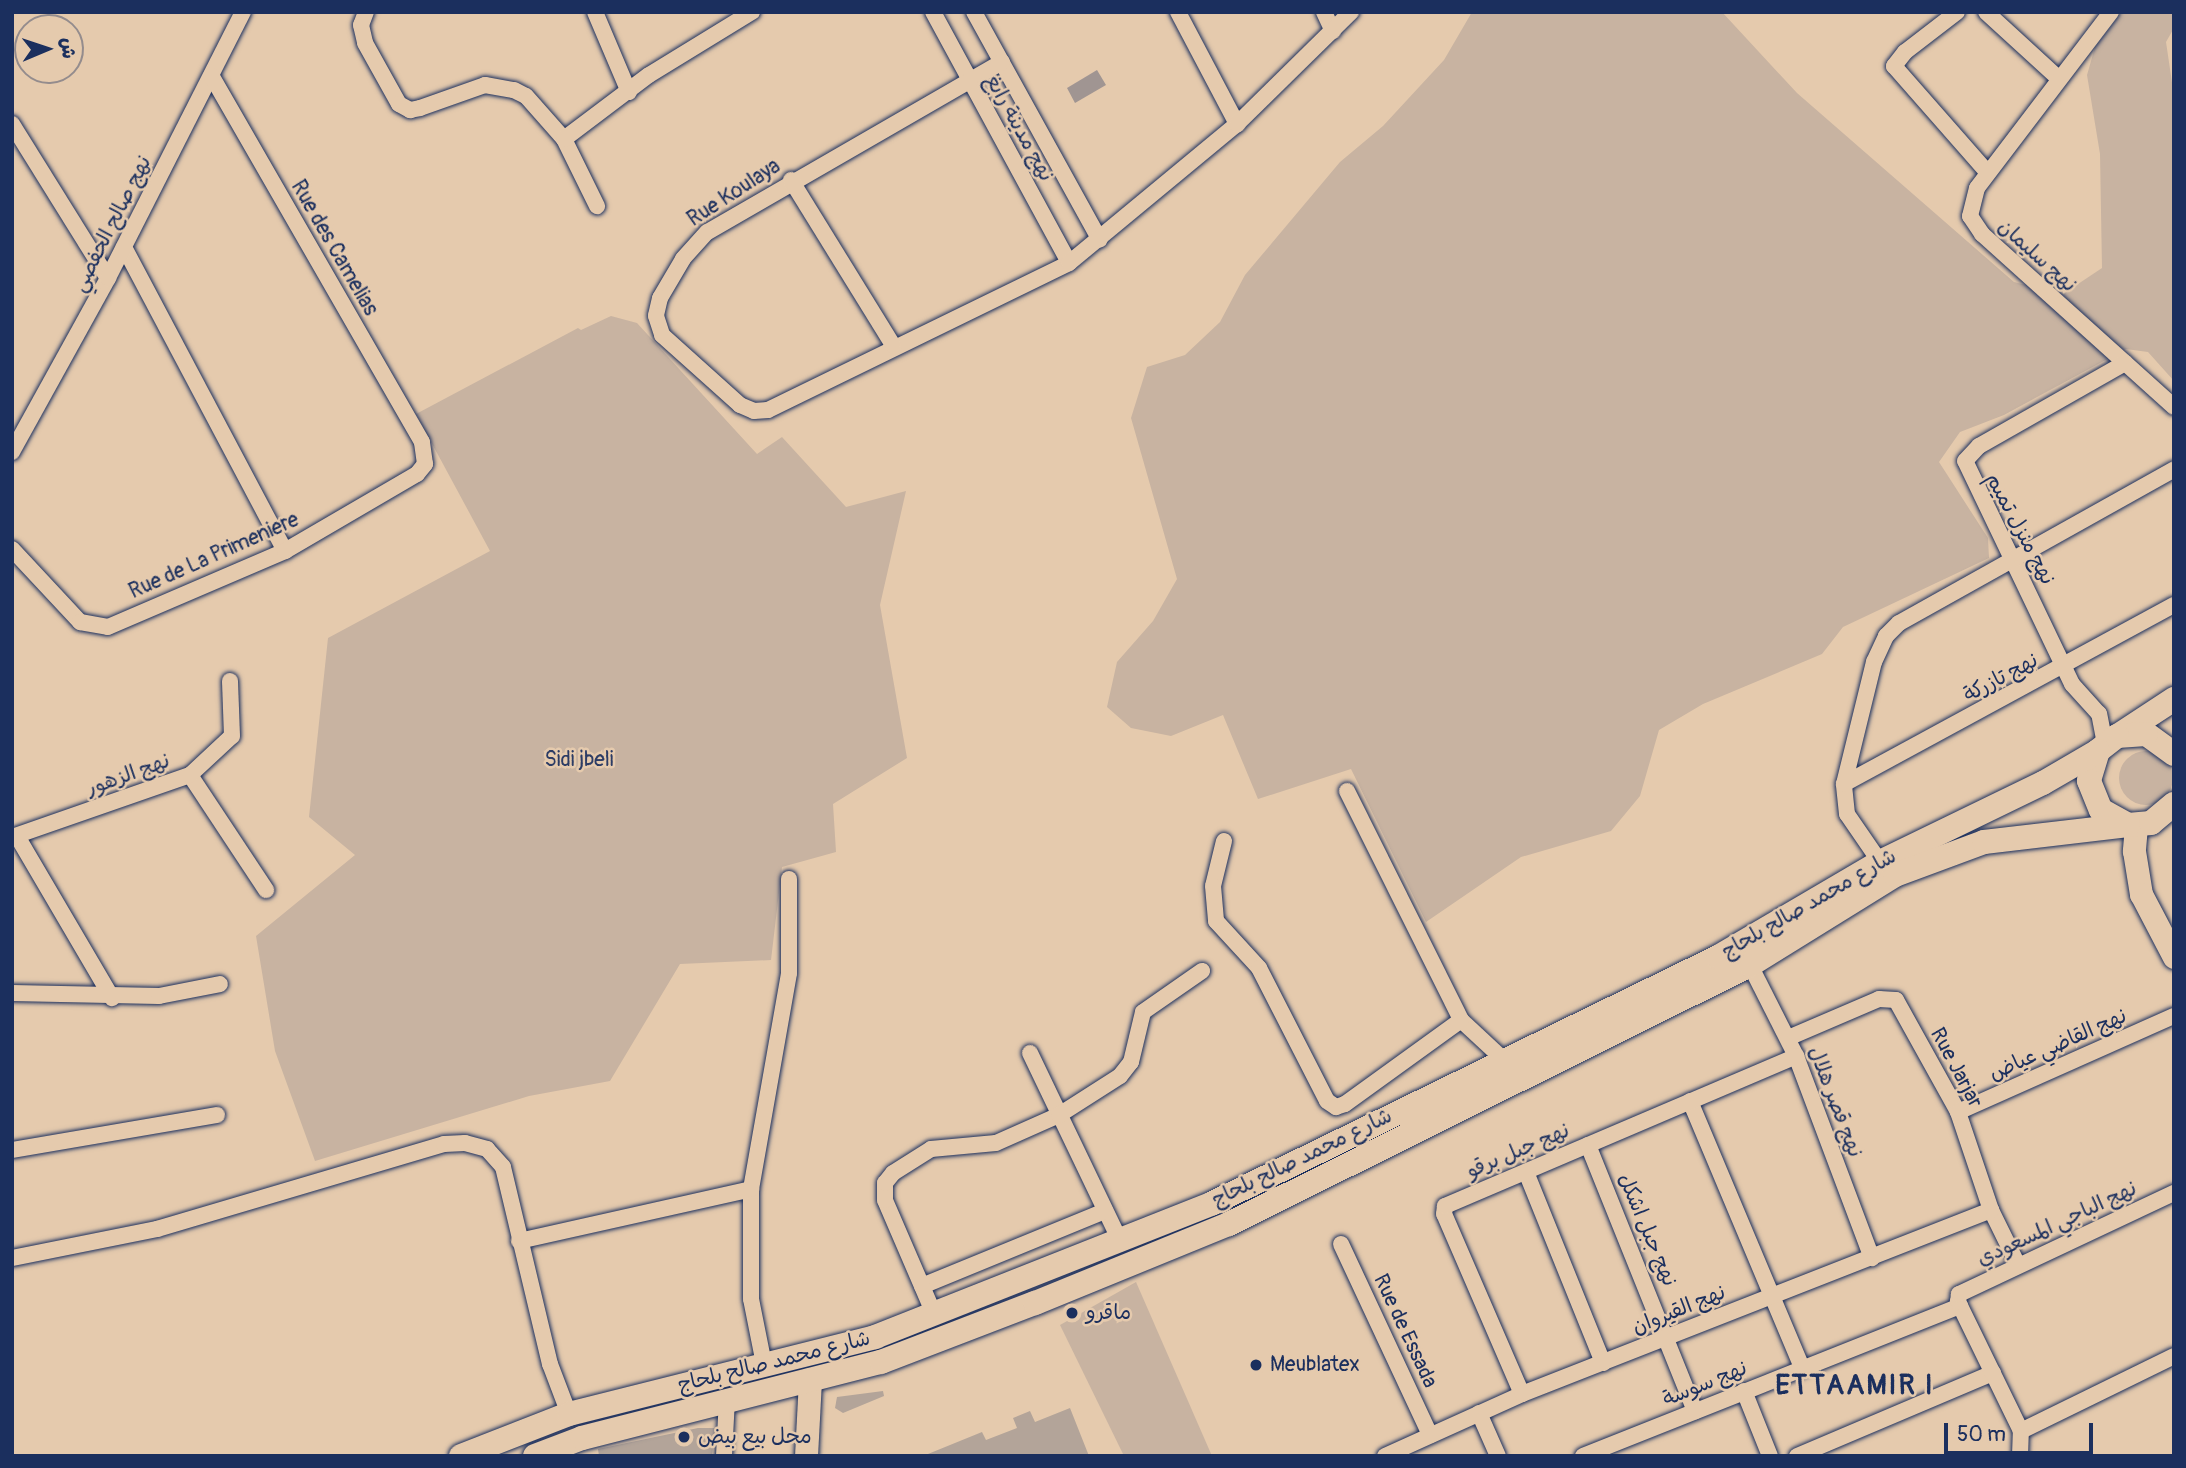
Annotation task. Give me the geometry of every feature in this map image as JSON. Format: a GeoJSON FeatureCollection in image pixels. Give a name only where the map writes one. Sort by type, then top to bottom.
{"type":"FeatureCollection","features":[{"type":"Feature","properties":{"kind":"main road","name":"شارع محمد صالح بلحاج"},"geometry":{"type":"LineString","coordinates":[[461,1456],[569,1413],[862,1341],[1213,1203],[1503,1059],[1718,957],[1880,862],[2043,783],[2174,699]]}},
{"type":"Feature","properties":{"kind":"main road"},"geometry":{"type":"LineString","coordinates":[[2174,754],[2146,733],[2107,744],[2091,766],[2092,796],[2101,810],[2147,824],[2174,804]]}},
{"type":"Feature","properties":{"kind":"main road","name":"شارع محمد صالح بلحاج"},"geometry":{"type":"LineString","coordinates":[[535,1456],[582,1438],[881,1362],[1229,1224],[1750,965],[1895,876],[1950,852],[2026,835],[2147,824]]}},
{"type":"Feature","properties":{"kind":"main road"},"geometry":{"type":"LineString","coordinates":[[1109,1245],[1110,1272]]}},
{"type":"Feature","properties":{"kind":"street","name":"نهج صالح الحفصي"},"geometry":{"type":"LineString","coordinates":[[12,452],[108,278],[243,12]]}},
{"type":"Feature","properties":{"kind":"street"},"geometry":{"type":"LineString","coordinates":[[366,12],[361,25],[365,43],[405,108],[419,108],[471,88],[503,85],[526,96],[565,139],[597,206]]}},
{"type":"Feature","properties":{"kind":"street"},"geometry":{"type":"LineString","coordinates":[[595,12],[629,92]]}},
{"type":"Feature","properties":{"kind":"street"},"geometry":{"type":"LineString","coordinates":[[565,139],[710,35],[752,12]]}},
{"type":"Feature","properties":{"kind":"street","name":"نهج مدينة رابغ"},"geometry":{"type":"LineString","coordinates":[[933,12],[1069,263]]}},
{"type":"Feature","properties":{"kind":"street","name":"نهج مدينة رابغ"},"geometry":{"type":"LineString","coordinates":[[974,12],[1100,240]]}},
{"type":"Feature","properties":{"kind":"street"},"geometry":{"type":"LineString","coordinates":[[1178,12],[1237,124]]}},
{"type":"Feature","properties":{"kind":"street"},"geometry":{"type":"LineString","coordinates":[[1324,12],[1333,31]]}},
{"type":"Feature","properties":{"kind":"street","name":"Rue Koulaya"},"geometry":{"type":"LineString","coordinates":[[1002,62],[791,180],[694,244],[660,298],[659,330],[740,405],[754,411],[768,410],[893,345],[1069,263],[1237,124],[1351,12]]}},
{"type":"Feature","properties":{"kind":"street"},"geometry":{"type":"LineString","coordinates":[[1957,12],[1905,52],[1894,66],[1988,173]]}},
{"type":"Feature","properties":{"kind":"street"},"geometry":{"type":"LineString","coordinates":[[1986,12],[2058,78]]}},
{"type":"Feature","properties":{"kind":"street","name":"نهج سليمان"},"geometry":{"type":"LineString","coordinates":[[2111,12],[1988,173],[1972,198],[1971,222],[2174,407]]}},
{"type":"Feature","properties":{"kind":"street","name":"Rue des Camelias"},"geometry":{"type":"LineString","coordinates":[[211,75],[422,442]]}},
{"type":"Feature","properties":{"kind":"street"},"geometry":{"type":"LineString","coordinates":[[12,124],[108,278]]}},
{"type":"Feature","properties":{"kind":"street"},"geometry":{"type":"LineString","coordinates":[[791,180],[893,345]]}},
{"type":"Feature","properties":{"kind":"street"},"geometry":{"type":"LineString","coordinates":[[124,247],[285,551]]}},
{"type":"Feature","properties":{"kind":"street","name":"نهج منزل تميم"},"geometry":{"type":"LineString","coordinates":[[2107,744],[2099,714],[2076,690],[2012,557],[1968,474],[1967,457],[2125,363]]}},
{"type":"Feature","properties":{"kind":"street","name":"Rue de La Primeniere"},"geometry":{"type":"LineString","coordinates":[[12,549],[80,622],[93,627],[108,627],[285,551],[417,474],[426,457],[422,442]]}},
{"type":"Feature","properties":{"kind":"street"},"geometry":{"type":"LineString","coordinates":[[1880,862],[1847,814],[1844,784],[1874,662],[1886,636],[1899,622],[2174,469]]}},
{"type":"Feature","properties":{"kind":"street","name":"نهج تازركة"},"geometry":{"type":"LineString","coordinates":[[1844,784],[2066,667],[2174,605]]}},
{"type":"Feature","properties":{"kind":"street","name":"نهج الزهور"},"geometry":{"type":"LineString","coordinates":[[15,836],[190,775],[232,736],[230,681]]}},
{"type":"Feature","properties":{"kind":"street"},"geometry":{"type":"LineString","coordinates":[[190,775],[266,890]]}},
{"type":"Feature","properties":{"kind":"street"},"geometry":{"type":"LineString","coordinates":[[1348,791],[1461,1020],[1503,1059]]}},
{"type":"Feature","properties":{"kind":"street"},"geometry":{"type":"LineString","coordinates":[[2147,824],[2135,866],[2141,894],[2174,957]]}},
{"type":"Feature","properties":{"kind":"street"},"geometry":{"type":"LineString","coordinates":[[15,836],[112,998]]}},
{"type":"Feature","properties":{"kind":"street"},"geometry":{"type":"LineString","coordinates":[[1224,841],[1213,886],[1216,920],[1259,968],[1327,1101],[1336,1107],[1345,1104],[1461,1020]]}},
{"type":"Feature","properties":{"kind":"street"},"geometry":{"type":"LineString","coordinates":[[764,1364],[751,1299],[751,1189],[789,973],[789,879]]}},
{"type":"Feature","properties":{"kind":"street","name":"نهج قصر هلال"},"geometry":{"type":"LineString","coordinates":[[1750,965],[1796,1056],[1872,1258]]}},
{"type":"Feature","properties":{"kind":"street"},"geometry":{"type":"LineString","coordinates":[[934,1314],[885,1200],[885,1183],[893,1173],[931,1149],[996,1143],[1059,1115],[1120,1076],[1137,1048],[1143,1012],[1202,971]]}},
{"type":"Feature","properties":{"kind":"street"},"geometry":{"type":"LineString","coordinates":[[12,993],[112,998],[159,996],[220,984]]}},
{"type":"Feature","properties":{"kind":"street","name":"Rue Jarjar"},"geometry":{"type":"LineString","coordinates":[[1788,1038],[1891,997],[1958,1112],[1991,1210],[2018,1265]]}},
{"type":"Feature","properties":{"kind":"street","name":"نهج القاضي عياض"},"geometry":{"type":"LineString","coordinates":[[1958,1112],[2174,1016]]}},
{"type":"Feature","properties":{"kind":"street"},"geometry":{"type":"LineString","coordinates":[[1030,1053],[1105,1211],[1109,1245]]}},
{"type":"Feature","properties":{"kind":"street","name":"نهج جبل برقو"},"geometry":{"type":"LineString","coordinates":[[1522,1394],[1444,1214],[1451,1201],[1526,1172],[1796,1056]]}},
{"type":"Feature","properties":{"kind":"street"},"geometry":{"type":"LineString","coordinates":[[1690,1101],[1802,1367]]}},
{"type":"Feature","properties":{"kind":"street"},"geometry":{"type":"LineString","coordinates":[[12,1150],[217,1115]]}},
{"type":"Feature","properties":{"kind":"street"},"geometry":{"type":"LineString","coordinates":[[12,1258],[157,1230],[444,1144],[465,1143],[487,1149],[503,1167],[550,1364],[569,1413]]}},
{"type":"Feature","properties":{"kind":"street","name":"نهج جبل اشكل"},"geometry":{"type":"LineString","coordinates":[[1588,1145],[1669,1338],[1695,1411]]}},
{"type":"Feature","properties":{"kind":"street"},"geometry":{"type":"LineString","coordinates":[[1526,1172],[1603,1363]]}},
{"type":"Feature","properties":{"kind":"street"},"geometry":{"type":"LineString","coordinates":[[519,1241],[751,1189]]}},
{"type":"Feature","properties":{"kind":"street","name":"نهج الباجي المسعودي"},"geometry":{"type":"LineString","coordinates":[[1960,1300],[2018,1265],[2174,1193]]}},
{"type":"Feature","properties":{"kind":"street","name":"نهج القيروان"},"geometry":{"type":"LineString","coordinates":[[1385,1456],[1522,1394],[1669,1338],[1771,1294],[1872,1258],[1991,1210]]}},
{"type":"Feature","properties":{"kind":"street"},"geometry":{"type":"LineString","coordinates":[[922,1286],[1105,1211]]}},
{"type":"Feature","properties":{"kind":"street","name":"Rue de Essada"},"geometry":{"type":"LineString","coordinates":[[1341,1244],[1430,1435]]}},
{"type":"Feature","properties":{"kind":"street"},"geometry":{"type":"LineString","coordinates":[[1960,1300],[2021,1431],[2014,1454]]}},
{"type":"Feature","properties":{"kind":"street","name":"نهج سوسة"},"geometry":{"type":"LineString","coordinates":[[1583,1456],[1960,1300]]}},
{"type":"Feature","properties":{"kind":"street"},"geometry":{"type":"LineString","coordinates":[[2021,1431],[2174,1356]]}},
{"type":"Feature","properties":{"kind":"street"},"geometry":{"type":"LineString","coordinates":[[1797,1456],[1993,1373]]}},
{"type":"Feature","properties":{"kind":"street"},"geometry":{"type":"LineString","coordinates":[[806,1456],[810,1379]]}},
{"type":"Feature","properties":{"kind":"street"},"geometry":{"type":"LineString","coordinates":[[1744,1391],[1770,1456]]}},
{"type":"Feature","properties":{"kind":"street"},"geometry":{"type":"LineString","coordinates":[[724,1456],[727,1399]]}},
{"type":"Feature","properties":{"kind":"street"},"geometry":{"type":"LineString","coordinates":[[1479,1413],[1497,1456]]}},
{"type":"Feature","properties":{"kind":"green space"},"geometry":{"type":"Polygon","coordinates":[[[1472,12],[1722,12],[1797,93],[2014,282],[2063,294],[2102,268],[2100,154],[2087,75],[2095,47],[2122,12],[2174,12],[2174,28],[2166,42],[2174,96],[2174,381],[2148,352],[2126,349],[2004,415],[1960,432],[1939,462],[1988,538],[1989,558],[1843,627],[1822,654],[1703,704],[1659,730],[1640,796],[1611,831],[1521,857],[1426,922],[1351,769],[1258,799],[1223,715],[1171,736],[1131,728],[1107,707],[1117,662],[1153,621],[1177,579],[1131,418],[1147,367],[1185,355],[1220,322],[1245,275],[1340,162],[1383,126],[1444,60],[1472,12]]]}},
{"type":"Feature","properties":{"kind":"green space","name":"Sidi jbeli"},"geometry":{"type":"Polygon","coordinates":[[[611,316],[637,323],[757,454],[782,437],[846,507],[906,491],[880,605],[907,758],[833,804],[836,852],[782,867],[771,960],[680,964],[610,1081],[529,1096],[315,1161],[275,1051],[256,936],[355,855],[309,817],[328,638],[490,551],[416,414],[578,328],[581,330],[611,316]]]}},
{"type":"Feature","properties":{"kind":"green space"},"geometry":{"type":"Polygon","coordinates":[[[2151,751],[2161,755],[2169,763],[2173,778],[2169,793],[2161,801],[2141,805],[2131,801],[2123,793],[2119,773],[2123,763],[2131,755],[2151,751]]]}},
{"type":"Feature","properties":{"kind":"green space"},"geometry":{"type":"Polygon","coordinates":[[[1136,1282],[1212,1456],[1124,1456],[1060,1325],[1136,1282]]]}},
{"type":"Feature","properties":{"kind":"shaded area"},"geometry":{"type":"Polygon","coordinates":[[[1097,70],[1106,85],[1075,103],[1067,88],[1097,70]]]}},
{"type":"Feature","properties":{"kind":"building"},"geometry":{"type":"Polygon","coordinates":[[[883,1391],[884,1396],[843,1413],[835,1408],[837,1397],[883,1391]]]}},
{"type":"Feature","properties":{"kind":"building"},"geometry":{"type":"Polygon","coordinates":[[[1070,1408],[1089,1456],[923,1456],[982,1432],[986,1440],[1017,1428],[1013,1418],[1030,1411],[1035,1422],[1070,1408]]]}},
{"type":"Feature","properties":{"kind":"building"},"geometry":{"type":"Polygon","coordinates":[[[698,1428],[715,1428],[712,1456],[599,1456],[598,1449],[698,1428]]]}},
{"type":"Feature","properties":{"kind":"place","name":"ماقرو"},"geometry":{"type":"Point","coordinates":[1072,1313]}},
{"type":"Feature","properties":{"kind":"place","name":"Meublatex"},"geometry":{"type":"Point","coordinates":[1256,1365]}},
{"type":"Feature","properties":{"kind":"place","name":"محل بيع بيض"},"geometry":{"type":"Point","coordinates":[684,1437]}},
{"type":"Feature","properties":{"kind":"district","name":"ETTAAMIR I"},"geometry":{"type":"Point","coordinates":[1855,1386]}}]}
